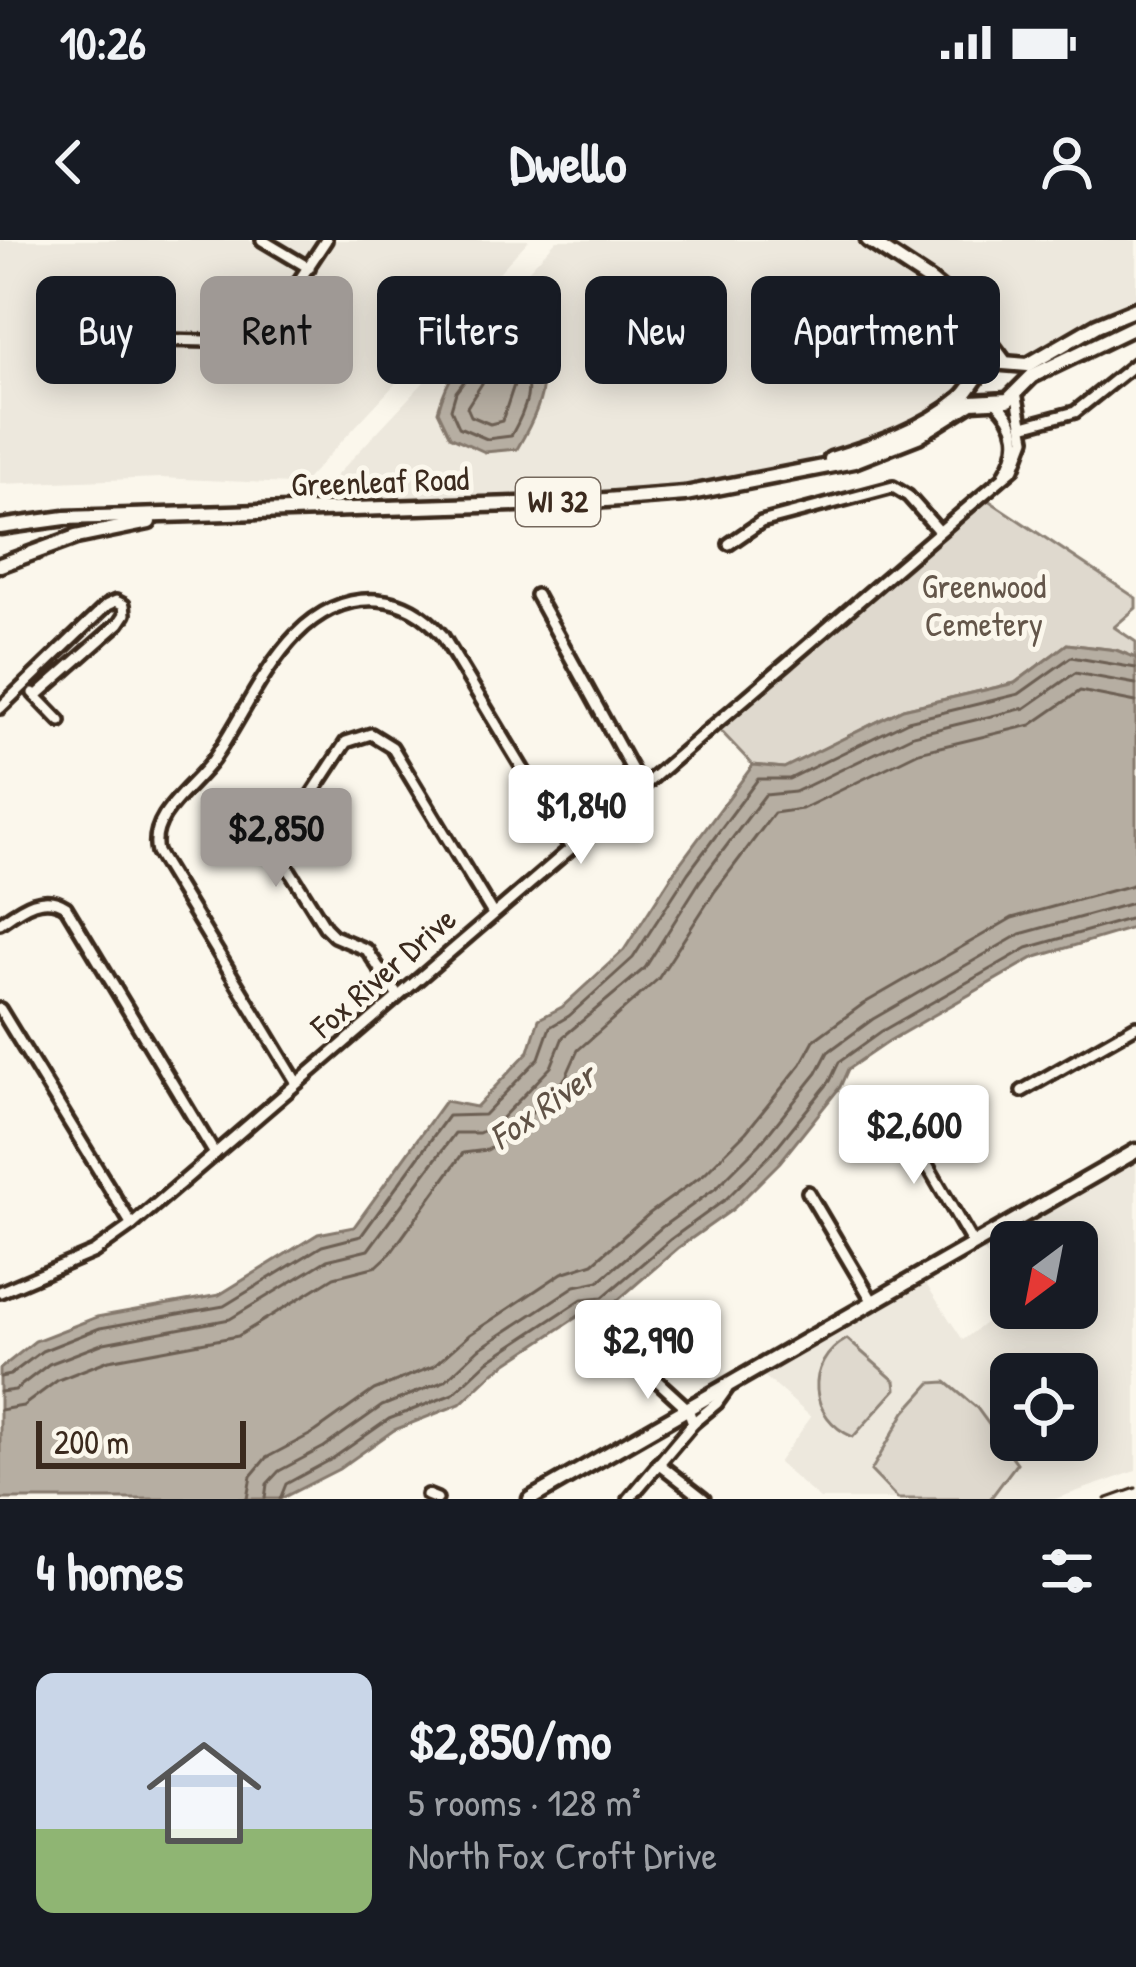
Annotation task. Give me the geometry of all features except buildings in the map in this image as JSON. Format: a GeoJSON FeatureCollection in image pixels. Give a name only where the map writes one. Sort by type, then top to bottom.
{"type":"FeatureCollection","features":[{"type":"Feature","properties":{"kind":"main road"},"geometry":{"type":"LineString","coordinates":[[868,240],[886,245],[923,276]]}},
{"type":"Feature","properties":{"kind":"main road","name":"WI 32"},"geometry":{"type":"LineString","coordinates":[[1000,362],[1034,363],[1096,326],[1136,309]]}},
{"type":"Feature","properties":{"kind":"main road","name":"WI 32"},"geometry":{"type":"LineString","coordinates":[[992,400],[1008,400],[1032,376],[1136,326]]}},
{"type":"Feature","properties":{"kind":"main road"},"geometry":{"type":"LineString","coordinates":[[1000,354],[1018,373],[1018,390]]}},
{"type":"Feature","properties":{"kind":"main road","name":"Greenleaf Road"},"geometry":{"type":"LineString","coordinates":[[796,471],[918,425],[960,398],[972,384]]}},
{"type":"Feature","properties":{"kind":"main road"},"geometry":{"type":"LineString","coordinates":[[980,384],[992,400]]}},
{"type":"Feature","properties":{"kind":"main road","name":"Greenleaf Road"},"geometry":{"type":"LineString","coordinates":[[180,515],[685,494],[874,455],[918,436],[972,402],[992,400]]}},
{"type":"Feature","properties":{"kind":"main road","name":"WI 32"},"geometry":{"type":"LineString","coordinates":[[0,527],[43,519],[180,515]]}},
{"type":"Feature","properties":{"kind":"main road","name":"WI 32"},"geometry":{"type":"LineString","coordinates":[[0,566],[76,537],[180,515]]}},
{"type":"Feature","properties":{"kind":"main road"},"geometry":{"type":"LineString","coordinates":[[537,1498],[691,1416],[731,1384],[1136,1151]]}},
{"type":"Feature","properties":{"kind":"street"},"geometry":{"type":"LineString","coordinates":[[262,240],[309,268]]}},
{"type":"Feature","properties":{"kind":"street"},"geometry":{"type":"LineString","coordinates":[[176,341],[251,343],[269,330],[326,240]]}},
{"type":"Feature","properties":{"kind":"street"},"geometry":{"type":"LineString","coordinates":[[1018,390],[1023,426],[1076,412],[1136,363]]}},
{"type":"Feature","properties":{"kind":"street"},"geometry":{"type":"LineString","coordinates":[[992,400],[1013,422],[1017,440],[1003,478]]}},
{"type":"Feature","properties":{"kind":"street","name":"Fox River Drive"},"geometry":{"type":"LineString","coordinates":[[3,1291],[94,1252],[132,1225],[1003,478],[1022,457],[1023,426]]}},
{"type":"Feature","properties":{"kind":"street"},"geometry":{"type":"LineString","coordinates":[[729,544],[761,523],[893,487],[908,496],[939,531]]}},
{"type":"Feature","properties":{"kind":"street"},"geometry":{"type":"LineString","coordinates":[[536,595],[641,786]]}},
{"type":"Feature","properties":{"kind":"street"},"geometry":{"type":"LineString","coordinates":[[297,1083],[157,852],[158,826],[197,780],[299,630],[345,603],[390,601],[414,610],[442,635],[571,847]]}},
{"type":"Feature","properties":{"kind":"street"},"geometry":{"type":"LineString","coordinates":[[0,707],[107,605],[120,602],[124,618],[37,696]]}},
{"type":"Feature","properties":{"kind":"street"},"geometry":{"type":"LineString","coordinates":[[26,684],[60,721]]}},
{"type":"Feature","properties":{"kind":"street"},"geometry":{"type":"LineString","coordinates":[[397,995],[368,950],[334,936],[325,927],[283,857],[287,832],[343,745],[356,736],[371,734],[387,742],[493,914]]}},
{"type":"Feature","properties":{"kind":"street"},"geometry":{"type":"LineString","coordinates":[[4,920],[46,898],[66,907],[215,1154]]}},
{"type":"Feature","properties":{"kind":"street"},"geometry":{"type":"LineString","coordinates":[[0,1009],[132,1225]]}},
{"type":"Feature","properties":{"kind":"street"},"geometry":{"type":"LineString","coordinates":[[1022,1091],[1136,1027]]}},
{"type":"Feature","properties":{"kind":"street"},"geometry":{"type":"LineString","coordinates":[[894,1108],[974,1244]]}},
{"type":"Feature","properties":{"kind":"street"},"geometry":{"type":"LineString","coordinates":[[808,1192],[873,1302]]}},
{"type":"Feature","properties":{"kind":"street"},"geometry":{"type":"LineString","coordinates":[[0,1275],[3,1291]]}},
{"type":"Feature","properties":{"kind":"street"},"geometry":{"type":"LineString","coordinates":[[612,1362],[628,1354],[691,1416]]}},
{"type":"Feature","properties":{"kind":"street"},"geometry":{"type":"LineString","coordinates":[[629,1499],[682,1432],[682,1418],[691,1416]]}},
{"type":"Feature","properties":{"kind":"street"},"geometry":{"type":"LineString","coordinates":[[658,1462],[704,1499]]}},
{"type":"Feature","properties":{"kind":"shaded area"},"geometry":{"type":"Polygon","coordinates":[[[0,240],[249,240],[295,271],[295,276],[200,276],[200,335],[176,335],[176,276],[36,276],[36,384],[176,384],[176,348],[200,348],[200,384],[353,384],[353,276],[312,276],[318,267],[276,240],[529,240],[496,276],[377,276],[377,384],[395,384],[302,484],[161,478],[0,484],[0,240]]]}},
{"type":"Feature","properties":{"kind":"shaded area"},"geometry":{"type":"Polygon","coordinates":[[[557,240],[854,240],[910,276],[751,276],[751,384],[966,384],[912,425],[824,452],[768,477],[685,494],[304,510],[422,384],[561,384],[561,276],[523,276],[557,240]]]}},
{"type":"Feature","properties":{"kind":"shaded area"},"geometry":{"type":"Polygon","coordinates":[[[879,240],[1136,240],[1136,305],[1030,360],[1009,358],[1000,347],[1000,276],[933,276],[879,240]]]}},
{"type":"Feature","properties":{"kind":"shaded area"},"geometry":{"type":"Polygon","coordinates":[[[1136,1159],[1136,1471],[1055,1499],[820,1499],[778,1463],[811,1417],[763,1375],[924,1281],[963,1340],[990,1319],[990,1329],[1098,1329],[1098,1221],[1029,1221],[1136,1159]]]}},
{"type":"Feature","properties":{"kind":"green space","name":"Greenwood Cemetery"},"geometry":{"type":"Polygon","coordinates":[[[985,498],[1136,598],[1136,608],[1114,627],[1136,642],[1136,658],[1116,650],[1067,644],[1015,683],[903,709],[784,768],[753,765],[718,728],[985,498]]]}},
{"type":"Feature","properties":{"kind":"green space"},"geometry":{"type":"Polygon","coordinates":[[[847,1339],[895,1381],[896,1389],[853,1437],[827,1417],[817,1390],[823,1362],[847,1339]]]}},
{"type":"Feature","properties":{"kind":"green space"},"geometry":{"type":"Polygon","coordinates":[[[946,1382],[977,1408],[990,1426],[990,1461],[1017,1463],[990,1499],[898,1499],[871,1471],[905,1412],[931,1383],[946,1382]]]}},
{"type":"Feature","properties":{"kind":"water"},"geometry":{"type":"Polygon","coordinates":[[[543,385],[517,449],[485,452],[450,436],[438,411],[446,387],[543,385]]]}},
{"type":"Feature","properties":{"kind":"water","name":"Fox River"},"geometry":{"type":"Polygon","coordinates":[[[1067,644],[1116,650],[1136,658],[1136,927],[1033,958],[889,1041],[848,1069],[840,1087],[780,1162],[733,1209],[678,1248],[610,1307],[598,1314],[589,1309],[495,1371],[460,1404],[394,1430],[339,1469],[280,1499],[0,1499],[0,1369],[35,1341],[97,1317],[219,1295],[318,1234],[354,1227],[445,1101],[476,1107],[529,1051],[539,1019],[562,1007],[624,950],[678,866],[753,765],[784,768],[903,709],[1015,683],[1067,644]]]}},
{"type":"Feature","properties":{"kind":"railway"},"geometry":{"type":"LineString","coordinates":[[1105,1499],[1136,1488]]}}]}
